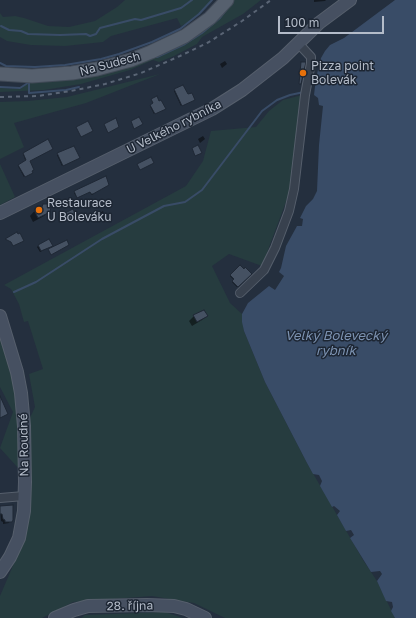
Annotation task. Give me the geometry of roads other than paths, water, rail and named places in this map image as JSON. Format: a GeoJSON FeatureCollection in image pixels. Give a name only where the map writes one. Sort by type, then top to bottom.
{"type":"FeatureCollection","features":[{"type":"Feature","properties":{"kind":"main road","name":"Na Sudech"},"geometry":{"type":"LineString","coordinates":[[210,18],[222,0]]}},
{"type":"Feature","properties":{"kind":"main road","name":"Na Sudech"},"geometry":{"type":"LineString","coordinates":[[0,74],[32,76],[59,75],[84,72],[114,65],[151,52],[192,32],[210,18],[227,0]]}},
{"type":"Feature","properties":{"kind":"main road","name":"U Velkého rybníka"},"geometry":{"type":"LineString","coordinates":[[0,213],[212,109],[242,90],[300,45],[319,23],[350,0]]}},
{"type":"Feature","properties":{"kind":"main road","name":"Na Roudné"},"geometry":{"type":"LineString","coordinates":[[0,316],[15,366],[21,393],[24,426],[24,496],[22,525],[19,538],[10,557],[0,572]]}},
{"type":"Feature","properties":{"kind":"main road","name":"28. října"},"geometry":{"type":"LineString","coordinates":[[55,618],[88,606],[146,604],[180,608],[205,618]]}},
{"type":"Feature","properties":{"kind":"street"},"geometry":{"type":"LineString","coordinates":[[240,293],[264,270],[275,248],[289,211],[294,190],[306,85],[311,62],[311,58],[300,45]]}},
{"type":"Feature","properties":{"kind":"street"},"geometry":{"type":"LineString","coordinates":[[0,498],[24,496]]}},
{"type":"Feature","properties":{"kind":"water","name":"Velký Bolevecký rybník"},"geometry":{"type":"Polygon","coordinates":[[[395,0],[416,0],[416,618],[395,618],[391,611],[393,607],[392,602],[386,601],[377,581],[382,574],[380,571],[371,572],[350,538],[354,535],[351,530],[346,531],[337,515],[340,511],[334,506],[332,507],[320,486],[322,481],[319,475],[313,474],[265,382],[244,331],[242,322],[242,314],[248,303],[269,286],[275,290],[284,276],[279,272],[286,246],[297,226],[302,226],[303,219],[300,218],[306,206],[313,199],[317,191],[319,145],[323,106],[319,105],[318,98],[314,95],[321,58],[330,45],[344,38],[395,0]]]}},
{"type":"Feature","properties":{"kind":"waterway"},"geometry":{"type":"LineString","coordinates":[[1,26],[9,30],[21,31],[28,34],[86,34],[90,36],[96,34],[100,28],[135,19],[141,20],[181,8],[192,0]]}},
{"type":"Feature","properties":{"kind":"waterway"},"geometry":{"type":"LineString","coordinates":[[0,63],[6,66],[35,67],[65,65],[101,59],[119,54],[152,42],[180,29],[199,14],[212,0]]}},
{"type":"Feature","properties":{"kind":"waterway"},"geometry":{"type":"LineString","coordinates":[[154,57],[185,44],[202,33],[220,18],[227,9]]}},
{"type":"Feature","properties":{"kind":"waterway"},"geometry":{"type":"LineString","coordinates":[[0,87],[20,88],[31,81]]}},
{"type":"Feature","properties":{"kind":"waterway"},"geometry":{"type":"LineString","coordinates":[[29,82],[29,93],[66,90],[79,87]]}},
{"type":"Feature","properties":{"kind":"waterway"},"geometry":{"type":"LineString","coordinates":[[14,292],[36,282],[102,239],[164,206],[185,202],[202,190],[262,111],[277,100],[304,92]]}},
{"type":"Feature","properties":{"kind":"railway"},"geometry":{"type":"LineString","coordinates":[[0,97],[38,96],[71,91],[105,84],[141,73],[209,42],[271,0]]}},
{"type":"Feature","properties":{"kind":"place","name":"Pizza point Bolevák"},"geometry":{"type":"Point","coordinates":[303,73]}},
{"type":"Feature","properties":{"kind":"place","name":"Restaurace U Boleváku"},"geometry":{"type":"Point","coordinates":[39,210]}}]}
